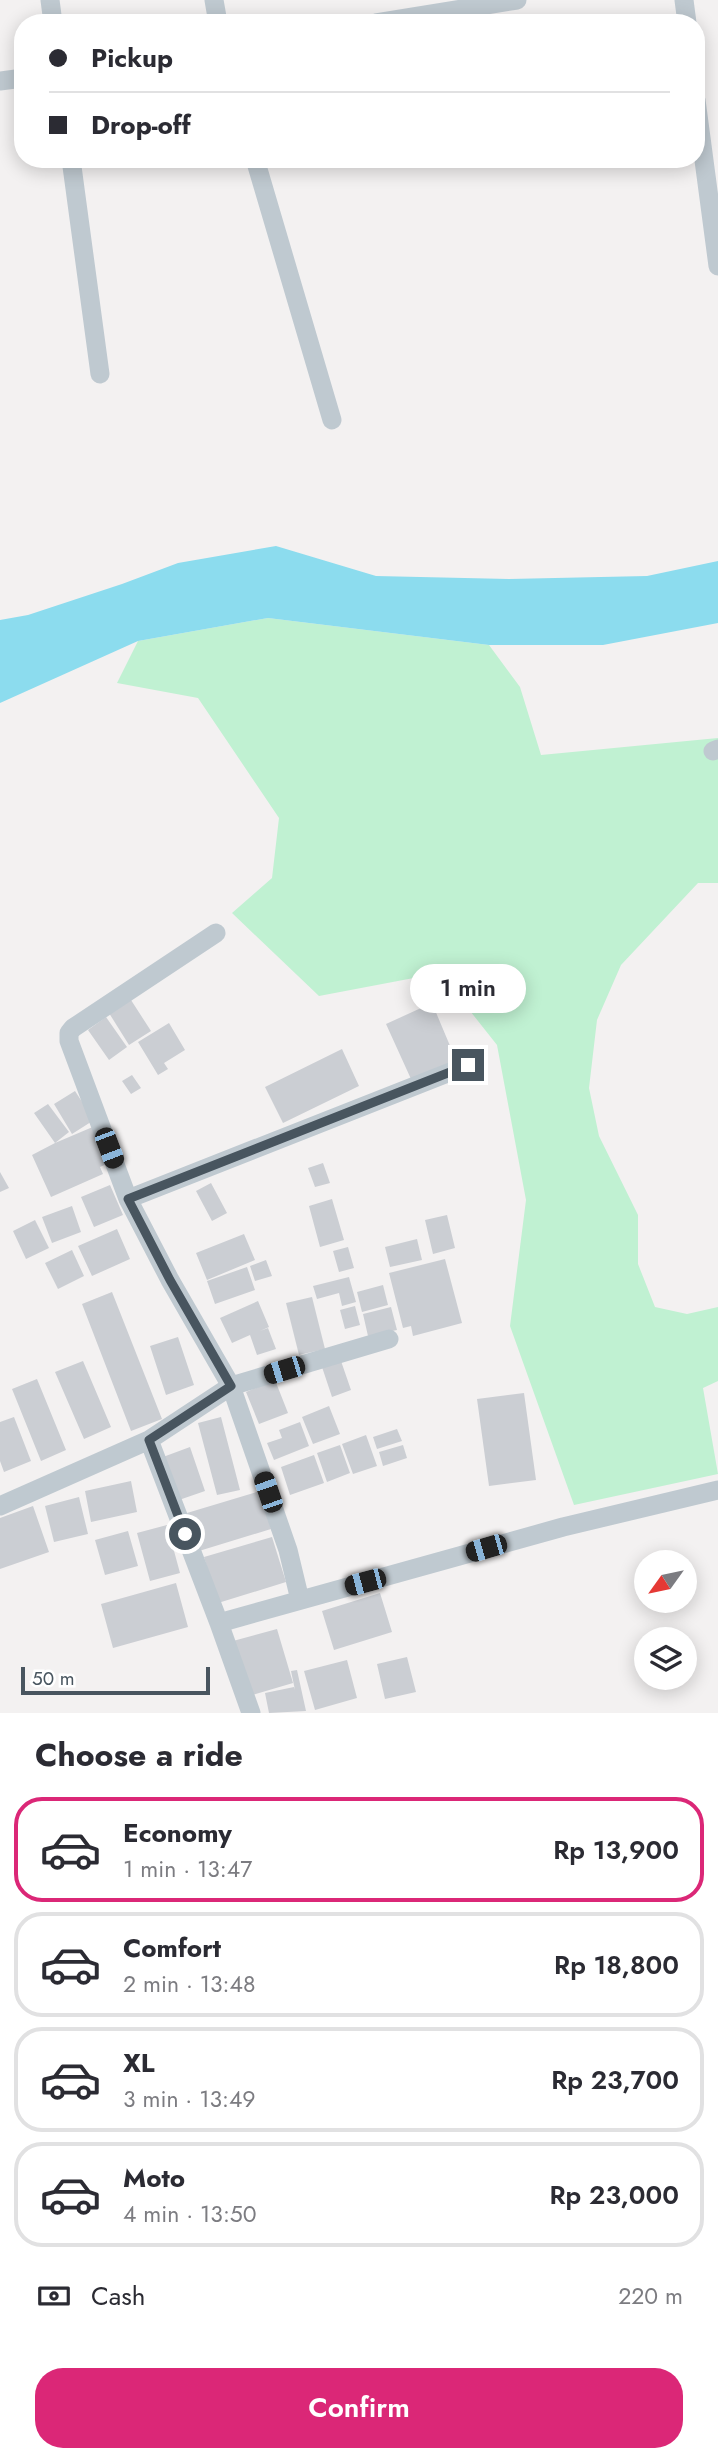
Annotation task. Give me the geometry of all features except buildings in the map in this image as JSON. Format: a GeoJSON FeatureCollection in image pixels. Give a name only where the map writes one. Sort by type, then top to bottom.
{"type":"FeatureCollection","features":[{"type":"Feature","properties":{"kind":"street"},"geometry":{"type":"LineString","coordinates":[[431,14],[517,0]]}},
{"type":"Feature","properties":{"kind":"street"},"geometry":{"type":"LineString","coordinates":[[72,168],[100,374]]}},
{"type":"Feature","properties":{"kind":"street"},"geometry":{"type":"LineString","coordinates":[[258,168],[331,419]]}},
{"type":"Feature","properties":{"kind":"street"},"geometry":{"type":"LineString","coordinates":[[705,168],[718,266]]}},
{"type":"Feature","properties":{"kind":"street"},"geometry":{"type":"LineString","coordinates":[[216,933],[73,1028],[69,1033],[69,1041],[128,1199],[170,1280],[231,1386],[288,1550],[300,1600]]}},
{"type":"Feature","properties":{"kind":"street"},"geometry":{"type":"LineString","coordinates":[[128,1199],[468,1065]]}},
{"type":"Feature","properties":{"kind":"street"},"geometry":{"type":"LineString","coordinates":[[0,1506],[149,1440],[231,1386],[388,1339]]}},
{"type":"Feature","properties":{"kind":"street"},"geometry":{"type":"LineString","coordinates":[[149,1440],[251,1713]]}},
{"type":"Feature","properties":{"kind":"street"},"geometry":{"type":"LineString","coordinates":[[219,1623],[563,1527],[718,1490]]}},
{"type":"Feature","properties":{"kind":"green space"},"geometry":{"type":"Polygon","coordinates":[[[268,618],[489,645],[520,687],[541,755],[718,738],[718,883],[698,883],[621,965],[597,1020],[589,1088],[599,1136],[638,1215],[638,1264],[655,1307],[687,1314],[718,1307],[718,1381],[703,1388],[718,1474],[574,1505],[510,1326],[526,1200],[497,1045],[440,973],[319,996],[232,913],[272,878],[279,818],[198,698],[117,683],[138,641],[268,618]]]}},
{"type":"Feature","properties":{"kind":"water"},"geometry":{"type":"Polygon","coordinates":[[[276,546],[376,576],[509,579],[647,576],[718,561],[718,623],[603,645],[489,645],[268,618],[138,641],[0,703],[0,620],[28,615],[178,563],[276,546]]]}},
{"type":"Feature","properties":{"kind":"route"},"geometry":{"type":"LineString","coordinates":[[185,1534],[149,1440],[231,1386],[170,1280],[128,1199],[468,1065]]}}]}
